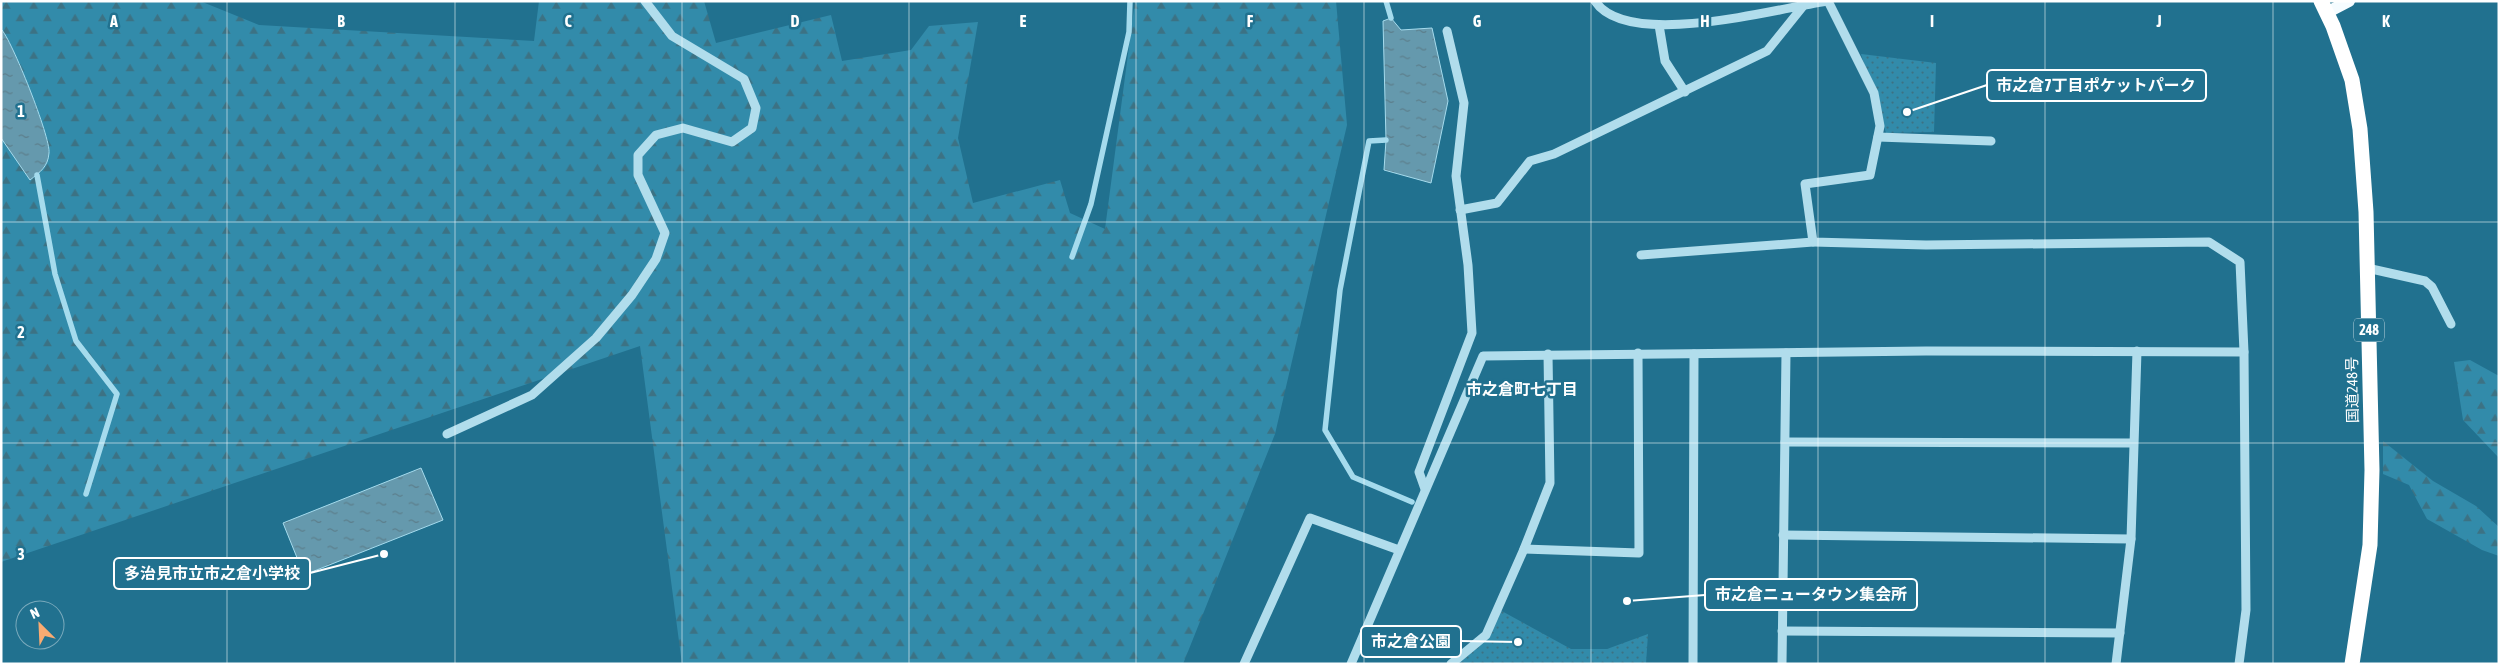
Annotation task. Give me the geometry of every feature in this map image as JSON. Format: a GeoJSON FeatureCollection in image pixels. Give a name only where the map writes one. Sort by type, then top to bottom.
{"type":"FeatureCollection","features":[{"type":"Feature","properties":{"kind":"highway","name":"国道248号"},"geometry":{"type":"LineString","coordinates":[[2324,7],[2352,80],[2360,129],[2367,268],[2372,470],[2370,545],[2352,664]]}},
{"type":"Feature","properties":{"kind":"main road"},"geometry":{"type":"LineString","coordinates":[[2324,7],[2349,1]]}},
{"type":"Feature","properties":{"kind":"street"},"geometry":{"type":"LineString","coordinates":[[448,434],[532,395],[596,338],[632,295],[656,259],[665,233],[638,175],[638,155],[656,135],[683,128],[732,142],[752,128],[756,108],[744,79],[672,36],[645,1]]}},
{"type":"Feature","properties":{"kind":"street"},"geometry":{"type":"LineString","coordinates":[[1595,1],[1601,11],[1620,21],[1646,26],[1753,15],[1804,3],[1828,1],[1874,93],[1880,126],[1870,175],[1806,184],[1813,242]]}},
{"type":"Feature","properties":{"kind":"street"},"geometry":{"type":"LineString","coordinates":[[1460,210],[1497,203],[1530,161],[1554,154],[1686,92],[1767,51],[1804,3]]}},
{"type":"Feature","properties":{"kind":"street"},"geometry":{"type":"LineString","coordinates":[[1659,25],[1665,61],[1686,92]]}},
{"type":"Feature","properties":{"kind":"street"},"geometry":{"type":"LineString","coordinates":[[1426,489],[1419,472],[1472,333],[1468,265],[1456,176],[1464,103],[1446,31]]}},
{"type":"Feature","properties":{"kind":"street"},"geometry":{"type":"LineString","coordinates":[[1878,137],[1991,141]]}},
{"type":"Feature","properties":{"kind":"street"},"geometry":{"type":"LineString","coordinates":[[1642,255],[1813,242],[1926,245],[2209,242],[2240,262],[2244,352],[2246,610],[2239,664]]}},
{"type":"Feature","properties":{"kind":"street"},"geometry":{"type":"LineString","coordinates":[[2367,268],[2425,281],[2432,288],[2451,324]]}},
{"type":"Feature","properties":{"kind":"street"},"geometry":{"type":"LineString","coordinates":[[2116,664],[2131,539],[2137,351]]}},
{"type":"Feature","properties":{"kind":"street"},"geometry":{"type":"LineString","coordinates":[[1351,664],[1483,356],[1638,353],[2244,352]]}},
{"type":"Feature","properties":{"kind":"street"},"geometry":{"type":"LineString","coordinates":[[1524,549],[1639,553],[1638,353]]}},
{"type":"Feature","properties":{"kind":"street"},"geometry":{"type":"LineString","coordinates":[[1782,664],[1786,353]]}},
{"type":"Feature","properties":{"kind":"street"},"geometry":{"type":"LineString","coordinates":[[1454,663],[1486,635],[1524,549],[1550,483],[1548,354]]}},
{"type":"Feature","properties":{"kind":"street"},"geometry":{"type":"LineString","coordinates":[[1693,664],[1694,354]]}},
{"type":"Feature","properties":{"kind":"street"},"geometry":{"type":"LineString","coordinates":[[1785,442],[2133,442]]}},
{"type":"Feature","properties":{"kind":"street"},"geometry":{"type":"LineString","coordinates":[[1244,664],[1310,518],[1399,550]]}},
{"type":"Feature","properties":{"kind":"street"},"geometry":{"type":"LineString","coordinates":[[1783,535],[2131,539]]}},
{"type":"Feature","properties":{"kind":"street"},"geometry":{"type":"LineString","coordinates":[[1782,631],[2120,634]]}},
{"type":"Feature","properties":{"kind":"green space"},"geometry":{"type":"Polygon","coordinates":[[[1,1],[200,1],[259,25],[534,41],[539,1],[704,1],[716,43],[831,15],[842,61],[911,50],[929,26],[978,22],[958,138],[973,203],[1060,180],[1070,213],[1105,229],[1135,1],[1336,1],[1347,125],[1275,434],[1183,664],[682,664],[640,346],[1,562],[1,1]]]}},
{"type":"Feature","properties":{"kind":"green space"},"geometry":{"type":"Polygon","coordinates":[[[1861,54],[1936,63],[1934,132],[1886,133],[1861,54]]]}},
{"type":"Feature","properties":{"kind":"green space"},"geometry":{"type":"Polygon","coordinates":[[[2470,360],[2499,376],[2499,458],[2463,420],[2454,362],[2470,360]]]}},
{"type":"Feature","properties":{"kind":"green space"},"geometry":{"type":"Polygon","coordinates":[[[2383,441],[2433,481],[2476,506],[2499,527],[2499,556],[2482,550],[2427,519],[2409,485],[2383,474],[2383,441]]]}},
{"type":"Feature","properties":{"kind":"green space"},"geometry":{"type":"Polygon","coordinates":[[[1498,609],[1571,649],[1607,649],[1648,634],[1646,664],[1456,664],[1486,635],[1498,609]]]}},
{"type":"Feature","properties":{"kind":"water"},"geometry":{"type":"Polygon","coordinates":[[[1391,18],[1401,30],[1432,28],[1448,101],[1431,183],[1384,170],[1386,140],[1383,21],[1391,18]]]}},
{"type":"Feature","properties":{"kind":"water"},"geometry":{"type":"Polygon","coordinates":[[[1,29],[13,50],[30,89],[48,144],[47,162],[43,169],[30,180],[1,138],[1,29]]]}},
{"type":"Feature","properties":{"kind":"water"},"geometry":{"type":"Polygon","coordinates":[[[421,468],[443,520],[304,575],[283,523],[421,468]]]}},
{"type":"Feature","properties":{"kind":"waterway"},"geometry":{"type":"LineString","coordinates":[[1072,257],[1091,204],[1129,32],[1130,1]]}},
{"type":"Feature","properties":{"kind":"waterway"},"geometry":{"type":"LineString","coordinates":[[1386,1],[1391,18]]}},
{"type":"Feature","properties":{"kind":"waterway"},"geometry":{"type":"LineString","coordinates":[[1386,140],[1369,141],[1340,290],[1325,430],[1353,477],[1412,502]]}},
{"type":"Feature","properties":{"kind":"waterway"},"geometry":{"type":"LineString","coordinates":[[37,175],[55,274],[76,341],[117,394],[86,494]]}},
{"type":"Feature","properties":{"kind":"place","name":"市之倉7丁目ポケットパーク"},"geometry":{"type":"Point","coordinates":[1907,112]}},
{"type":"Feature","properties":{"kind":"place","name":"多治見市立市之倉小学校"},"geometry":{"type":"Point","coordinates":[384,554]}},
{"type":"Feature","properties":{"kind":"place","name":"市之倉ニュータウン集会所"},"geometry":{"type":"Point","coordinates":[1627,601]}},
{"type":"Feature","properties":{"kind":"place","name":"市之倉公園"},"geometry":{"type":"Point","coordinates":[1518,642]}},
{"type":"Feature","properties":{"kind":"district","name":"市之倉町七丁目"},"geometry":{"type":"Point","coordinates":[1522,389]}}]}
